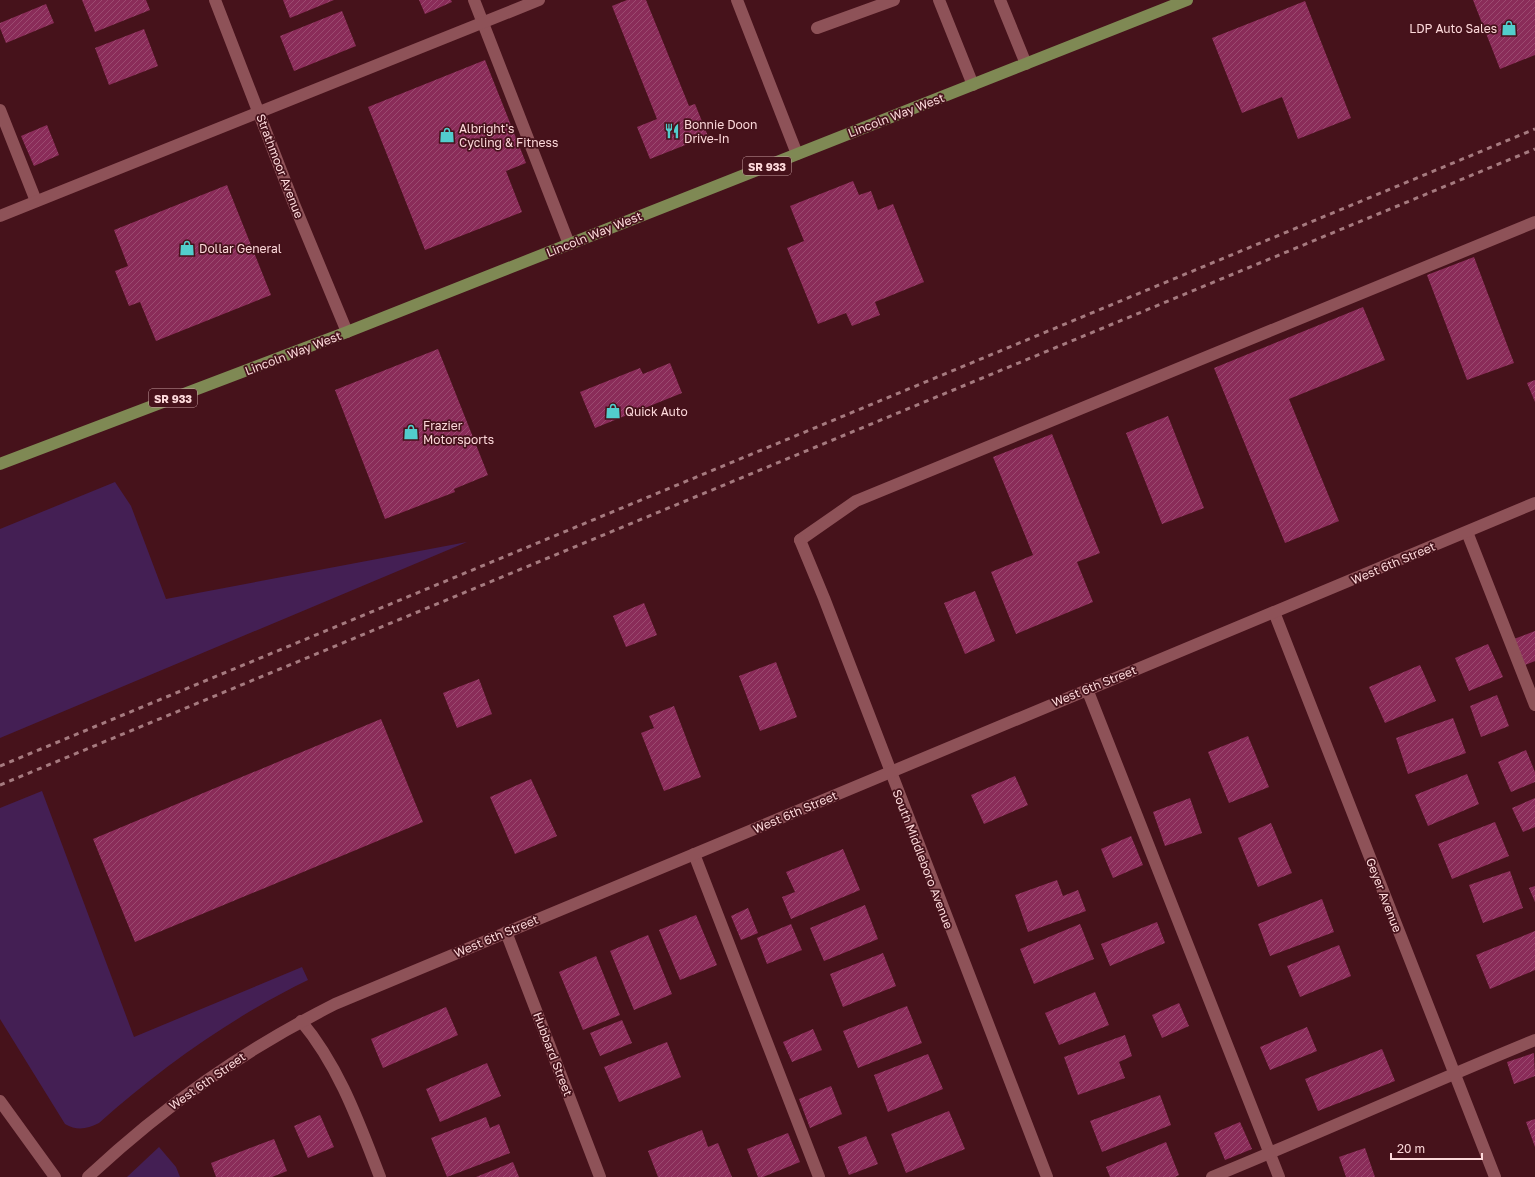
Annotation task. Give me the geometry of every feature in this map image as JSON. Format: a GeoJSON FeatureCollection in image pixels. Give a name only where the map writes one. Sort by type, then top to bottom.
{"type":"FeatureCollection","features":[{"type":"Feature","properties":{"kind":"main road","name":"Lincoln Way West"},"geometry":{"type":"LineString","coordinates":[[0,464],[347,332],[1187,0]]}},
{"type":"Feature","properties":{"kind":"street","name":"Strathmoor Avenue"},"geometry":{"type":"LineString","coordinates":[[215,0],[294,204],[347,332]]}},
{"type":"Feature","properties":{"kind":"street"},"geometry":{"type":"LineString","coordinates":[[474,0],[568,244]]}},
{"type":"Feature","properties":{"kind":"street"},"geometry":{"type":"LineString","coordinates":[[0,216],[539,0]]}},
{"type":"Feature","properties":{"kind":"street"},"geometry":{"type":"LineString","coordinates":[[737,0],[797,154]]}},
{"type":"Feature","properties":{"kind":"street"},"geometry":{"type":"LineString","coordinates":[[816,28],[894,0]]}},
{"type":"Feature","properties":{"kind":"street"},"geometry":{"type":"LineString","coordinates":[[939,0],[972,85]]}},
{"type":"Feature","properties":{"kind":"street"},"geometry":{"type":"LineString","coordinates":[[1000,0],[1026,64]]}},
{"type":"Feature","properties":{"kind":"street"},"geometry":{"type":"LineString","coordinates":[[0,110],[36,201]]}},
{"type":"Feature","properties":{"kind":"street","name":"South Middleboro Avenue"},"geometry":{"type":"LineString","coordinates":[[1047,1177],[824,598],[800,540],[856,501],[1535,222]]}},
{"type":"Feature","properties":{"kind":"street","name":"West 6th Street"},"geometry":{"type":"LineString","coordinates":[[88,1177],[168,1107],[238,1058],[301,1021],[335,1004],[1535,503]]}},
{"type":"Feature","properties":{"kind":"street"},"geometry":{"type":"LineString","coordinates":[[1467,532],[1535,705]]}},
{"type":"Feature","properties":{"kind":"street","name":"Geyer Avenue"},"geometry":{"type":"LineString","coordinates":[[1274,612],[1495,1177]]}},
{"type":"Feature","properties":{"kind":"street"},"geometry":{"type":"LineString","coordinates":[[1087,689],[1278,1177]]}},
{"type":"Feature","properties":{"kind":"street"},"geometry":{"type":"LineString","coordinates":[[694,854],[819,1177]]}},
{"type":"Feature","properties":{"kind":"street","name":"Hubbard Street"},"geometry":{"type":"LineString","coordinates":[[506,932],[600,1177]]}},
{"type":"Feature","properties":{"kind":"street"},"geometry":{"type":"LineString","coordinates":[[301,1021],[314,1036],[352,1104],[380,1177]]}},
{"type":"Feature","properties":{"kind":"street"},"geometry":{"type":"LineString","coordinates":[[1212,1177],[1535,1040]]}},
{"type":"Feature","properties":{"kind":"street"},"geometry":{"type":"LineString","coordinates":[[0,1101],[55,1177]]}},
{"type":"Feature","properties":{"kind":"shaded area"},"geometry":{"type":"Polygon","coordinates":[[[115,482],[131,506],[166,599],[467,542],[0,738],[0,529],[115,482]]]}},
{"type":"Feature","properties":{"kind":"shaded area"},"geometry":{"type":"Polygon","coordinates":[[[42,791],[134,1037],[302,967],[308,980],[252,1010],[199,1044],[148,1082],[99,1123],[90,1127],[74,1128],[65,1124],[0,1019],[0,808],[42,791]]]}},
{"type":"Feature","properties":{"kind":"shaded area"},"geometry":{"type":"Polygon","coordinates":[[[159,1147],[176,1167],[180,1177],[127,1177],[159,1147]]]}},
{"type":"Feature","properties":{"kind":"building"},"geometry":{"type":"Polygon","coordinates":[[[82,0],[146,0],[150,10],[95,32],[82,0]]]}},
{"type":"Feature","properties":{"kind":"building"},"geometry":{"type":"Polygon","coordinates":[[[283,0],[334,0],[290,18],[283,0]]]}},
{"type":"Feature","properties":{"kind":"building"},"geometry":{"type":"Polygon","coordinates":[[[419,0],[451,0],[452,2],[425,14],[419,0]]]}},
{"type":"Feature","properties":{"kind":"building"},"geometry":{"type":"Polygon","coordinates":[[[627,0],[646,0],[689,106],[695,104],[708,136],[650,159],[637,127],[657,119],[612,6],[627,0]]]}},
{"type":"Feature","properties":{"kind":"building","name":"LDP Auto Sales"},"geometry":{"type":"Polygon","coordinates":[[[1473,0],[1535,0],[1535,55],[1500,69],[1473,0]]]}},
{"type":"Feature","properties":{"kind":"building"},"geometry":{"type":"Polygon","coordinates":[[[1305,1],[1351,118],[1298,139],[1282,97],[1242,113],[1212,38],[1305,1]]]}},
{"type":"Feature","properties":{"kind":"building"},"geometry":{"type":"Polygon","coordinates":[[[46,4],[54,23],[6,43],[0,28],[0,23],[46,4]]]}},
{"type":"Feature","properties":{"kind":"building"},"geometry":{"type":"Polygon","coordinates":[[[342,11],[356,46],[294,71],[280,36],[342,11]]]}},
{"type":"Feature","properties":{"kind":"building"},"geometry":{"type":"Polygon","coordinates":[[[144,29],[158,66],[109,85],[95,48],[144,29]]]}},
{"type":"Feature","properties":{"kind":"building","name":"Albright's Cycling & Fitness"},"geometry":{"type":"Polygon","coordinates":[[[485,60],[526,163],[506,171],[522,212],[425,250],[368,107],[485,60]]]}},
{"type":"Feature","properties":{"kind":"building"},"geometry":{"type":"Polygon","coordinates":[[[47,125],[59,155],[34,166],[21,136],[47,125]]]}},
{"type":"Feature","properties":{"kind":"building"},"geometry":{"type":"Polygon","coordinates":[[[853,181],[859,195],[871,191],[878,210],[893,204],[924,282],[875,302],[880,315],[852,326],[846,313],[818,324],[787,248],[804,241],[790,206],[853,181]]]}},
{"type":"Feature","properties":{"kind":"building","name":"Dollar General"},"geometry":{"type":"Polygon","coordinates":[[[227,185],[271,295],[156,341],[140,302],[129,306],[115,271],[128,266],[114,230],[227,185]]]}},
{"type":"Feature","properties":{"kind":"building"},"geometry":{"type":"Polygon","coordinates":[[[1474,257],[1514,363],[1467,380],[1427,275],[1474,257]]]}},
{"type":"Feature","properties":{"kind":"building"},"geometry":{"type":"Polygon","coordinates":[[[1363,307],[1385,360],[1289,399],[1339,521],[1285,543],[1214,368],[1363,307]]]}},
{"type":"Feature","properties":{"kind":"building","name":"Frazier Motorsports"},"geometry":{"type":"Polygon","coordinates":[[[438,349],[488,475],[454,489],[455,492],[385,519],[335,390],[438,349]]]}},
{"type":"Feature","properties":{"kind":"building","name":"Quick Auto"},"geometry":{"type":"Polygon","coordinates":[[[670,363],[682,393],[595,428],[580,392],[640,368],[643,374],[670,363]]]}},
{"type":"Feature","properties":{"kind":"building"},"geometry":{"type":"Polygon","coordinates":[[[1535,380],[1535,402],[1527,383],[1535,380]]]}},
{"type":"Feature","properties":{"kind":"building"},"geometry":{"type":"Polygon","coordinates":[[[1168,416],[1204,508],[1162,524],[1126,433],[1168,416]]]}},
{"type":"Feature","properties":{"kind":"building"},"geometry":{"type":"Polygon","coordinates":[[[1052,434],[1100,553],[1077,562],[1093,602],[1016,634],[991,572],[1033,555],[993,457],[1052,434]]]}},
{"type":"Feature","properties":{"kind":"building"},"geometry":{"type":"Polygon","coordinates":[[[975,591],[995,641],[965,654],[944,603],[975,591]]]}},
{"type":"Feature","properties":{"kind":"building"},"geometry":{"type":"Polygon","coordinates":[[[644,603],[657,635],[626,647],[613,616],[644,603]]]}},
{"type":"Feature","properties":{"kind":"building"},"geometry":{"type":"Polygon","coordinates":[[[1535,631],[1535,661],[1525,665],[1514,639],[1535,631]]]}},
{"type":"Feature","properties":{"kind":"building"},"geometry":{"type":"Polygon","coordinates":[[[1488,644],[1503,677],[1469,691],[1455,658],[1488,644]]]}},
{"type":"Feature","properties":{"kind":"building"},"geometry":{"type":"Polygon","coordinates":[[[776,662],[797,717],[760,731],[739,676],[776,662]]]}},
{"type":"Feature","properties":{"kind":"building"},"geometry":{"type":"Polygon","coordinates":[[[1420,665],[1436,701],[1385,723],[1369,687],[1420,665]]]}},
{"type":"Feature","properties":{"kind":"building"},"geometry":{"type":"Polygon","coordinates":[[[479,679],[492,714],[457,728],[443,693],[479,679]]]}},
{"type":"Feature","properties":{"kind":"building"},"geometry":{"type":"Polygon","coordinates":[[[1497,695],[1509,726],[1481,737],[1470,706],[1497,695]]]}},
{"type":"Feature","properties":{"kind":"building"},"geometry":{"type":"Polygon","coordinates":[[[674,706],[701,777],[664,791],[641,733],[654,728],[649,716],[674,706]]]}},
{"type":"Feature","properties":{"kind":"building"},"geometry":{"type":"Polygon","coordinates":[[[1453,718],[1466,753],[1408,774],[1396,738],[1453,718]]]}},
{"type":"Feature","properties":{"kind":"building"},"geometry":{"type":"Polygon","coordinates":[[[381,719],[423,822],[135,942],[93,839],[381,719]]]}},
{"type":"Feature","properties":{"kind":"building"},"geometry":{"type":"Polygon","coordinates":[[[1248,736],[1269,787],[1229,803],[1208,752],[1248,736]]]}},
{"type":"Feature","properties":{"kind":"building"},"geometry":{"type":"Polygon","coordinates":[[[1526,750],[1535,772],[1535,782],[1511,792],[1498,762],[1526,750]]]}},
{"type":"Feature","properties":{"kind":"building"},"geometry":{"type":"Polygon","coordinates":[[[1467,774],[1479,804],[1428,826],[1415,795],[1467,774]]]}},
{"type":"Feature","properties":{"kind":"building"},"geometry":{"type":"Polygon","coordinates":[[[1015,776],[1028,805],[984,824],[971,795],[1015,776]]]}},
{"type":"Feature","properties":{"kind":"building"},"geometry":{"type":"Polygon","coordinates":[[[531,779],[557,836],[515,854],[490,797],[531,779]]]}},
{"type":"Feature","properties":{"kind":"building"},"geometry":{"type":"Polygon","coordinates":[[[1190,798],[1202,833],[1165,846],[1153,812],[1190,798]]]}},
{"type":"Feature","properties":{"kind":"building"},"geometry":{"type":"Polygon","coordinates":[[[1535,798],[1535,827],[1523,832],[1512,808],[1535,798]]]}},
{"type":"Feature","properties":{"kind":"building"},"geometry":{"type":"Polygon","coordinates":[[[1495,822],[1509,856],[1452,879],[1438,844],[1495,822]]]}},
{"type":"Feature","properties":{"kind":"building"},"geometry":{"type":"Polygon","coordinates":[[[1271,823],[1292,873],[1258,887],[1238,838],[1271,823]]]}},
{"type":"Feature","properties":{"kind":"building"},"geometry":{"type":"Polygon","coordinates":[[[1131,836],[1143,865],[1113,878],[1101,849],[1131,836]]]}},
{"type":"Feature","properties":{"kind":"building"},"geometry":{"type":"Polygon","coordinates":[[[843,849],[860,890],[791,919],[782,897],[795,892],[786,872],[843,849]]]}},
{"type":"Feature","properties":{"kind":"building"},"geometry":{"type":"Polygon","coordinates":[[[1510,871],[1523,908],[1483,923],[1469,885],[1510,871]]]}},
{"type":"Feature","properties":{"kind":"building"},"geometry":{"type":"Polygon","coordinates":[[[1057,880],[1063,896],[1078,890],[1086,911],[1028,932],[1015,895],[1057,880]]]}},
{"type":"Feature","properties":{"kind":"building"},"geometry":{"type":"Polygon","coordinates":[[[1535,886],[1535,902],[1529,888],[1535,886]]]}},
{"type":"Feature","properties":{"kind":"building"},"geometry":{"type":"Polygon","coordinates":[[[1322,899],[1334,932],[1270,956],[1258,924],[1322,899]]]}},
{"type":"Feature","properties":{"kind":"building"},"geometry":{"type":"Polygon","coordinates":[[[865,905],[878,939],[824,961],[810,928],[865,905]]]}},
{"type":"Feature","properties":{"kind":"building"},"geometry":{"type":"Polygon","coordinates":[[[748,908],[758,933],[741,940],[731,916],[748,908]]]}},
{"type":"Feature","properties":{"kind":"building"},"geometry":{"type":"Polygon","coordinates":[[[696,915],[717,965],[680,980],[659,930],[696,915]]]}},
{"type":"Feature","properties":{"kind":"building"},"geometry":{"type":"Polygon","coordinates":[[[1157,922],[1165,943],[1110,966],[1101,944],[1157,922]]]}},
{"type":"Feature","properties":{"kind":"building"},"geometry":{"type":"Polygon","coordinates":[[[791,924],[802,950],[767,964],[757,938],[791,924]]]}},
{"type":"Feature","properties":{"kind":"building"},"geometry":{"type":"Polygon","coordinates":[[[1080,924],[1094,959],[1034,984],[1020,949],[1080,924]]]}},
{"type":"Feature","properties":{"kind":"building"},"geometry":{"type":"Polygon","coordinates":[[[1535,931],[1535,970],[1490,989],[1476,955],[1535,931]]]}},
{"type":"Feature","properties":{"kind":"building"},"geometry":{"type":"Polygon","coordinates":[[[648,935],[672,994],[634,1010],[610,951],[648,935]]]}},
{"type":"Feature","properties":{"kind":"building"},"geometry":{"type":"Polygon","coordinates":[[[1339,945],[1351,976],[1300,997],[1287,966],[1339,945]]]}},
{"type":"Feature","properties":{"kind":"building"},"geometry":{"type":"Polygon","coordinates":[[[883,953],[896,986],[843,1007],[830,974],[883,953]]]}},
{"type":"Feature","properties":{"kind":"building"},"geometry":{"type":"Polygon","coordinates":[[[596,956],[620,1015],[583,1030],[559,972],[596,956]]]}},
{"type":"Feature","properties":{"kind":"building"},"geometry":{"type":"Polygon","coordinates":[[[1095,992],[1109,1025],[1059,1045],[1045,1013],[1095,992]]]}},
{"type":"Feature","properties":{"kind":"building"},"geometry":{"type":"Polygon","coordinates":[[[1179,1003],[1189,1026],[1162,1038],[1152,1015],[1179,1003]]]}},
{"type":"Feature","properties":{"kind":"building"},"geometry":{"type":"Polygon","coordinates":[[[907,1006],[922,1043],[858,1068],[843,1031],[907,1006]]]}},
{"type":"Feature","properties":{"kind":"building"},"geometry":{"type":"Polygon","coordinates":[[[446,1007],[458,1035],[383,1068],[371,1039],[446,1007]]]}},
{"type":"Feature","properties":{"kind":"building"},"geometry":{"type":"Polygon","coordinates":[[[622,1020],[632,1043],[600,1056],[590,1033],[622,1020]]]}},
{"type":"Feature","properties":{"kind":"building"},"geometry":{"type":"Polygon","coordinates":[[[1307,1027],[1317,1051],[1270,1070],[1260,1047],[1307,1027]]]}},
{"type":"Feature","properties":{"kind":"building"},"geometry":{"type":"Polygon","coordinates":[[[813,1029],[822,1050],[792,1062],[783,1042],[813,1029]]]}},
{"type":"Feature","properties":{"kind":"building"},"geometry":{"type":"Polygon","coordinates":[[[1125,1035],[1132,1056],[1119,1062],[1125,1078],[1078,1095],[1064,1057],[1125,1035]]]}},
{"type":"Feature","properties":{"kind":"building"},"geometry":{"type":"Polygon","coordinates":[[[667,1042],[681,1077],[619,1102],[604,1067],[667,1042]]]}},
{"type":"Feature","properties":{"kind":"building"},"geometry":{"type":"Polygon","coordinates":[[[1382,1049],[1395,1081],[1318,1111],[1305,1079],[1382,1049]]]}},
{"type":"Feature","properties":{"kind":"building"},"geometry":{"type":"Polygon","coordinates":[[[1534,1053],[1535,1076],[1514,1084],[1507,1062],[1534,1053]]]}},
{"type":"Feature","properties":{"kind":"building"},"geometry":{"type":"Polygon","coordinates":[[[928,1054],[943,1089],[888,1112],[874,1075],[928,1054]]]}},
{"type":"Feature","properties":{"kind":"building"},"geometry":{"type":"Polygon","coordinates":[[[487,1063],[501,1096],[440,1122],[426,1089],[487,1063]]]}},
{"type":"Feature","properties":{"kind":"building"},"geometry":{"type":"Polygon","coordinates":[[[831,1086],[842,1114],[810,1128],[799,1099],[831,1086]]]}},
{"type":"Feature","properties":{"kind":"building"},"geometry":{"type":"Polygon","coordinates":[[[1160,1095],[1171,1125],[1102,1152],[1090,1121],[1160,1095]]]}},
{"type":"Feature","properties":{"kind":"building"},"geometry":{"type":"Polygon","coordinates":[[[949,1111],[965,1149],[906,1173],[891,1134],[949,1111]]]}},
{"type":"Feature","properties":{"kind":"building"},"geometry":{"type":"Polygon","coordinates":[[[320,1115],[334,1147],[308,1158],[294,1126],[320,1115]]]}},
{"type":"Feature","properties":{"kind":"building"},"geometry":{"type":"Polygon","coordinates":[[[486,1117],[490,1128],[499,1124],[510,1153],[447,1177],[431,1138],[486,1117]]]}},
{"type":"Feature","properties":{"kind":"building"},"geometry":{"type":"Polygon","coordinates":[[[1535,1119],[1535,1147],[1526,1122],[1535,1119]]]}},
{"type":"Feature","properties":{"kind":"building"},"geometry":{"type":"Polygon","coordinates":[[[1240,1122],[1252,1149],[1225,1160],[1214,1133],[1240,1122]]]}},
{"type":"Feature","properties":{"kind":"building"},"geometry":{"type":"Polygon","coordinates":[[[702,1130],[708,1147],[718,1143],[732,1177],[658,1177],[648,1151],[702,1130]]]}},
{"type":"Feature","properties":{"kind":"building"},"geometry":{"type":"Polygon","coordinates":[[[788,1133],[800,1162],[763,1177],[758,1177],[747,1149],[788,1133]]]}},
{"type":"Feature","properties":{"kind":"building"},"geometry":{"type":"Polygon","coordinates":[[[866,1136],[878,1164],[849,1175],[838,1147],[866,1136]]]}},
{"type":"Feature","properties":{"kind":"building"},"geometry":{"type":"Polygon","coordinates":[[[274,1139],[287,1171],[272,1177],[216,1177],[211,1163],[274,1139]]]}},
{"type":"Feature","properties":{"kind":"building"},"geometry":{"type":"Polygon","coordinates":[[[1166,1142],[1179,1175],[1175,1177],[1110,1177],[1106,1167],[1166,1142]]]}},
{"type":"Feature","properties":{"kind":"building"},"geometry":{"type":"Polygon","coordinates":[[[1365,1148],[1375,1177],[1346,1177],[1339,1157],[1365,1148]]]}},
{"type":"Feature","properties":{"kind":"building"},"geometry":{"type":"Polygon","coordinates":[[[513,1162],[519,1177],[476,1177],[513,1162]]]}},
{"type":"Feature","properties":{"kind":"railway"},"geometry":{"type":"LineString","coordinates":[[0,766],[1535,129]]}},
{"type":"Feature","properties":{"kind":"railway"},"geometry":{"type":"LineString","coordinates":[[0,785],[1535,149]]}},
{"type":"Feature","properties":{"kind":"place","name":"LDP Auto Sales"},"geometry":{"type":"Point","coordinates":[1509,28]}},
{"type":"Feature","properties":{"kind":"place","name":"Bonnie Doon Drive-In"},"geometry":{"type":"Point","coordinates":[672,131]}},
{"type":"Feature","properties":{"kind":"place","name":"Albright's Cycling & Fitness"},"geometry":{"type":"Point","coordinates":[447,135]}},
{"type":"Feature","properties":{"kind":"place","name":"Dollar General"},"geometry":{"type":"Point","coordinates":[187,248]}},
{"type":"Feature","properties":{"kind":"place","name":"Quick Auto"},"geometry":{"type":"Point","coordinates":[613,411]}},
{"type":"Feature","properties":{"kind":"place","name":"Frazier Motorsports"},"geometry":{"type":"Point","coordinates":[411,432]}}]}
